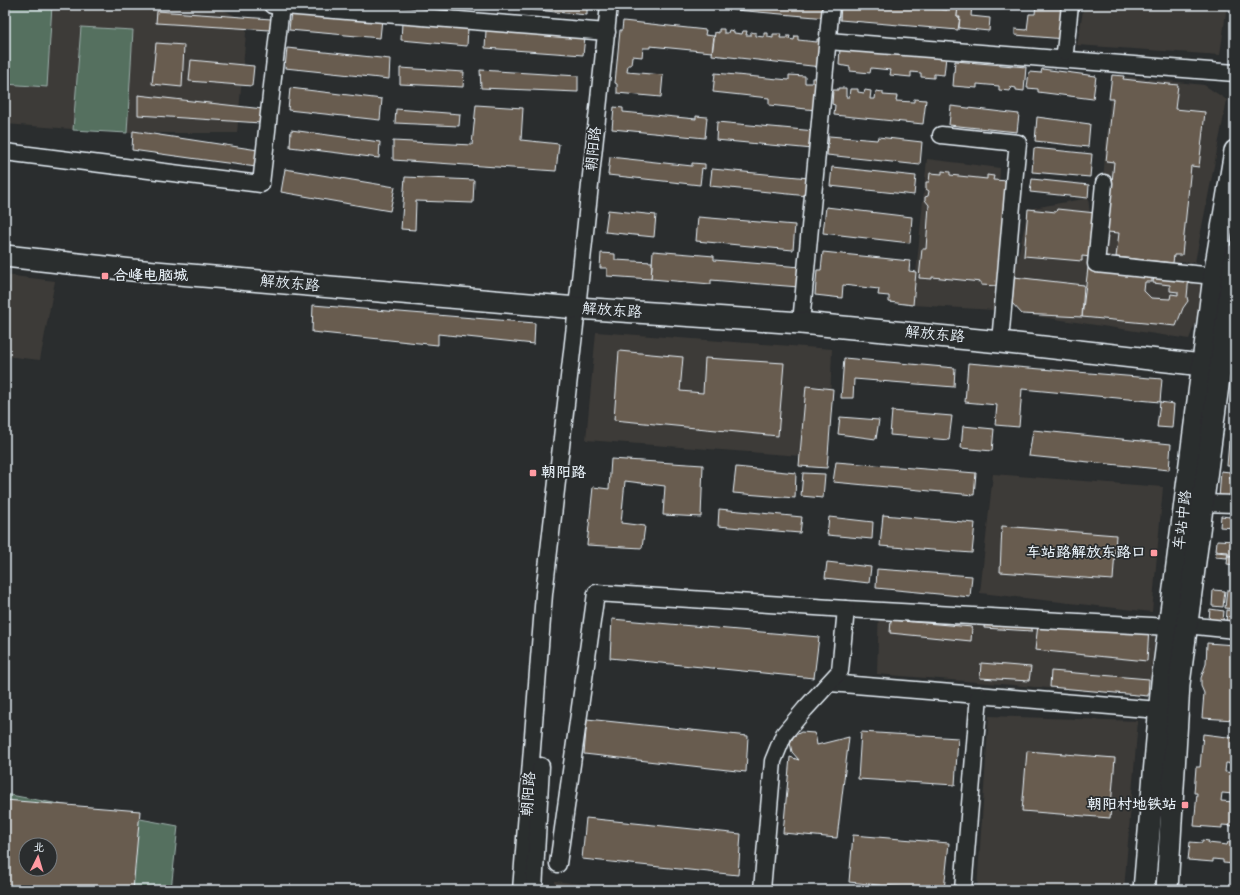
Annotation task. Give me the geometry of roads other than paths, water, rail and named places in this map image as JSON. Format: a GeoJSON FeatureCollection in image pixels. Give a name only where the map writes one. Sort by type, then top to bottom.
{"type":"FeatureCollection","features":[{"type":"Feature","properties":{"kind":"main road","name":"车站中路"},"geometry":{"type":"LineString","coordinates":[[1144,890],[1159,710],[1178,626],[1202,502],[1215,363],[1214,276],[1235,151]]}},
{"type":"Feature","properties":{"kind":"main road","name":"解放东路"},"geometry":{"type":"LineString","coordinates":[[5,242],[581,302]]}},
{"type":"Feature","properties":{"kind":"main road","name":"车站中路"},"geometry":{"type":"LineString","coordinates":[[1167,890],[1179,684],[1178,626],[1215,363],[1235,255]]}},
{"type":"Feature","properties":{"kind":"main road","name":"解放东路"},"geometry":{"type":"LineString","coordinates":[[5,256],[132,270],[802,316],[1001,335],[1215,363]]}},
{"type":"Feature","properties":{"kind":"street"},"geometry":{"type":"LineString","coordinates":[[5,152],[261,184],[277,5],[607,32]]}},
{"type":"Feature","properties":{"kind":"street","name":"朝阳路"},"geometry":{"type":"LineString","coordinates":[[534,890],[552,595],[610,5]]}},
{"type":"Feature","properties":{"kind":"street","name":"朝阳路"},"geometry":{"type":"LineString","coordinates":[[521,890],[544,594],[617,5]]}},
{"type":"Feature","properties":{"kind":"street"},"geometry":{"type":"LineString","coordinates":[[802,316],[831,5]]}},
{"type":"Feature","properties":{"kind":"street"},"geometry":{"type":"LineString","coordinates":[[1065,52],[1070,5]]}},
{"type":"Feature","properties":{"kind":"street"},"geometry":{"type":"LineString","coordinates":[[828,41],[1235,73]]}},
{"type":"Feature","properties":{"kind":"street"},"geometry":{"type":"LineString","coordinates":[[941,135],[1018,143],[1001,335]]}},
{"type":"Feature","properties":{"kind":"street"},"geometry":{"type":"LineString","coordinates":[[1104,183],[1096,264],[1214,276]]}},
{"type":"Feature","properties":{"kind":"street"},"geometry":{"type":"LineString","coordinates":[[1202,502],[1235,504]]}},
{"type":"Feature","properties":{"kind":"street"},"geometry":{"type":"LineString","coordinates":[[558,864],[596,593],[846,609],[1235,630]]}},
{"type":"Feature","properties":{"kind":"street"},"geometry":{"type":"LineString","coordinates":[[762,890],[772,761],[784,734],[840,671],[846,609]]}},
{"type":"Feature","properties":{"kind":"street"},"geometry":{"type":"LineString","coordinates":[[830,683],[1159,710]]}},
{"type":"Feature","properties":{"kind":"street"},"geometry":{"type":"LineString","coordinates":[[963,890],[979,695]]}},
{"type":"Feature","properties":{"kind":"place","name":"合峰电脑城"},"geometry":{"type":"Point","coordinates":[105,276]}},
{"type":"Feature","properties":{"kind":"place","name":"朝阳路"},"geometry":{"type":"Point","coordinates":[533,473]}},
{"type":"Feature","properties":{"kind":"place","name":"车站路解放东路口"},"geometry":{"type":"Point","coordinates":[1154,553]}},
{"type":"Feature","properties":{"kind":"place","name":"朝阳村地铁站"},"geometry":{"type":"Point","coordinates":[1185,805]}}]}
